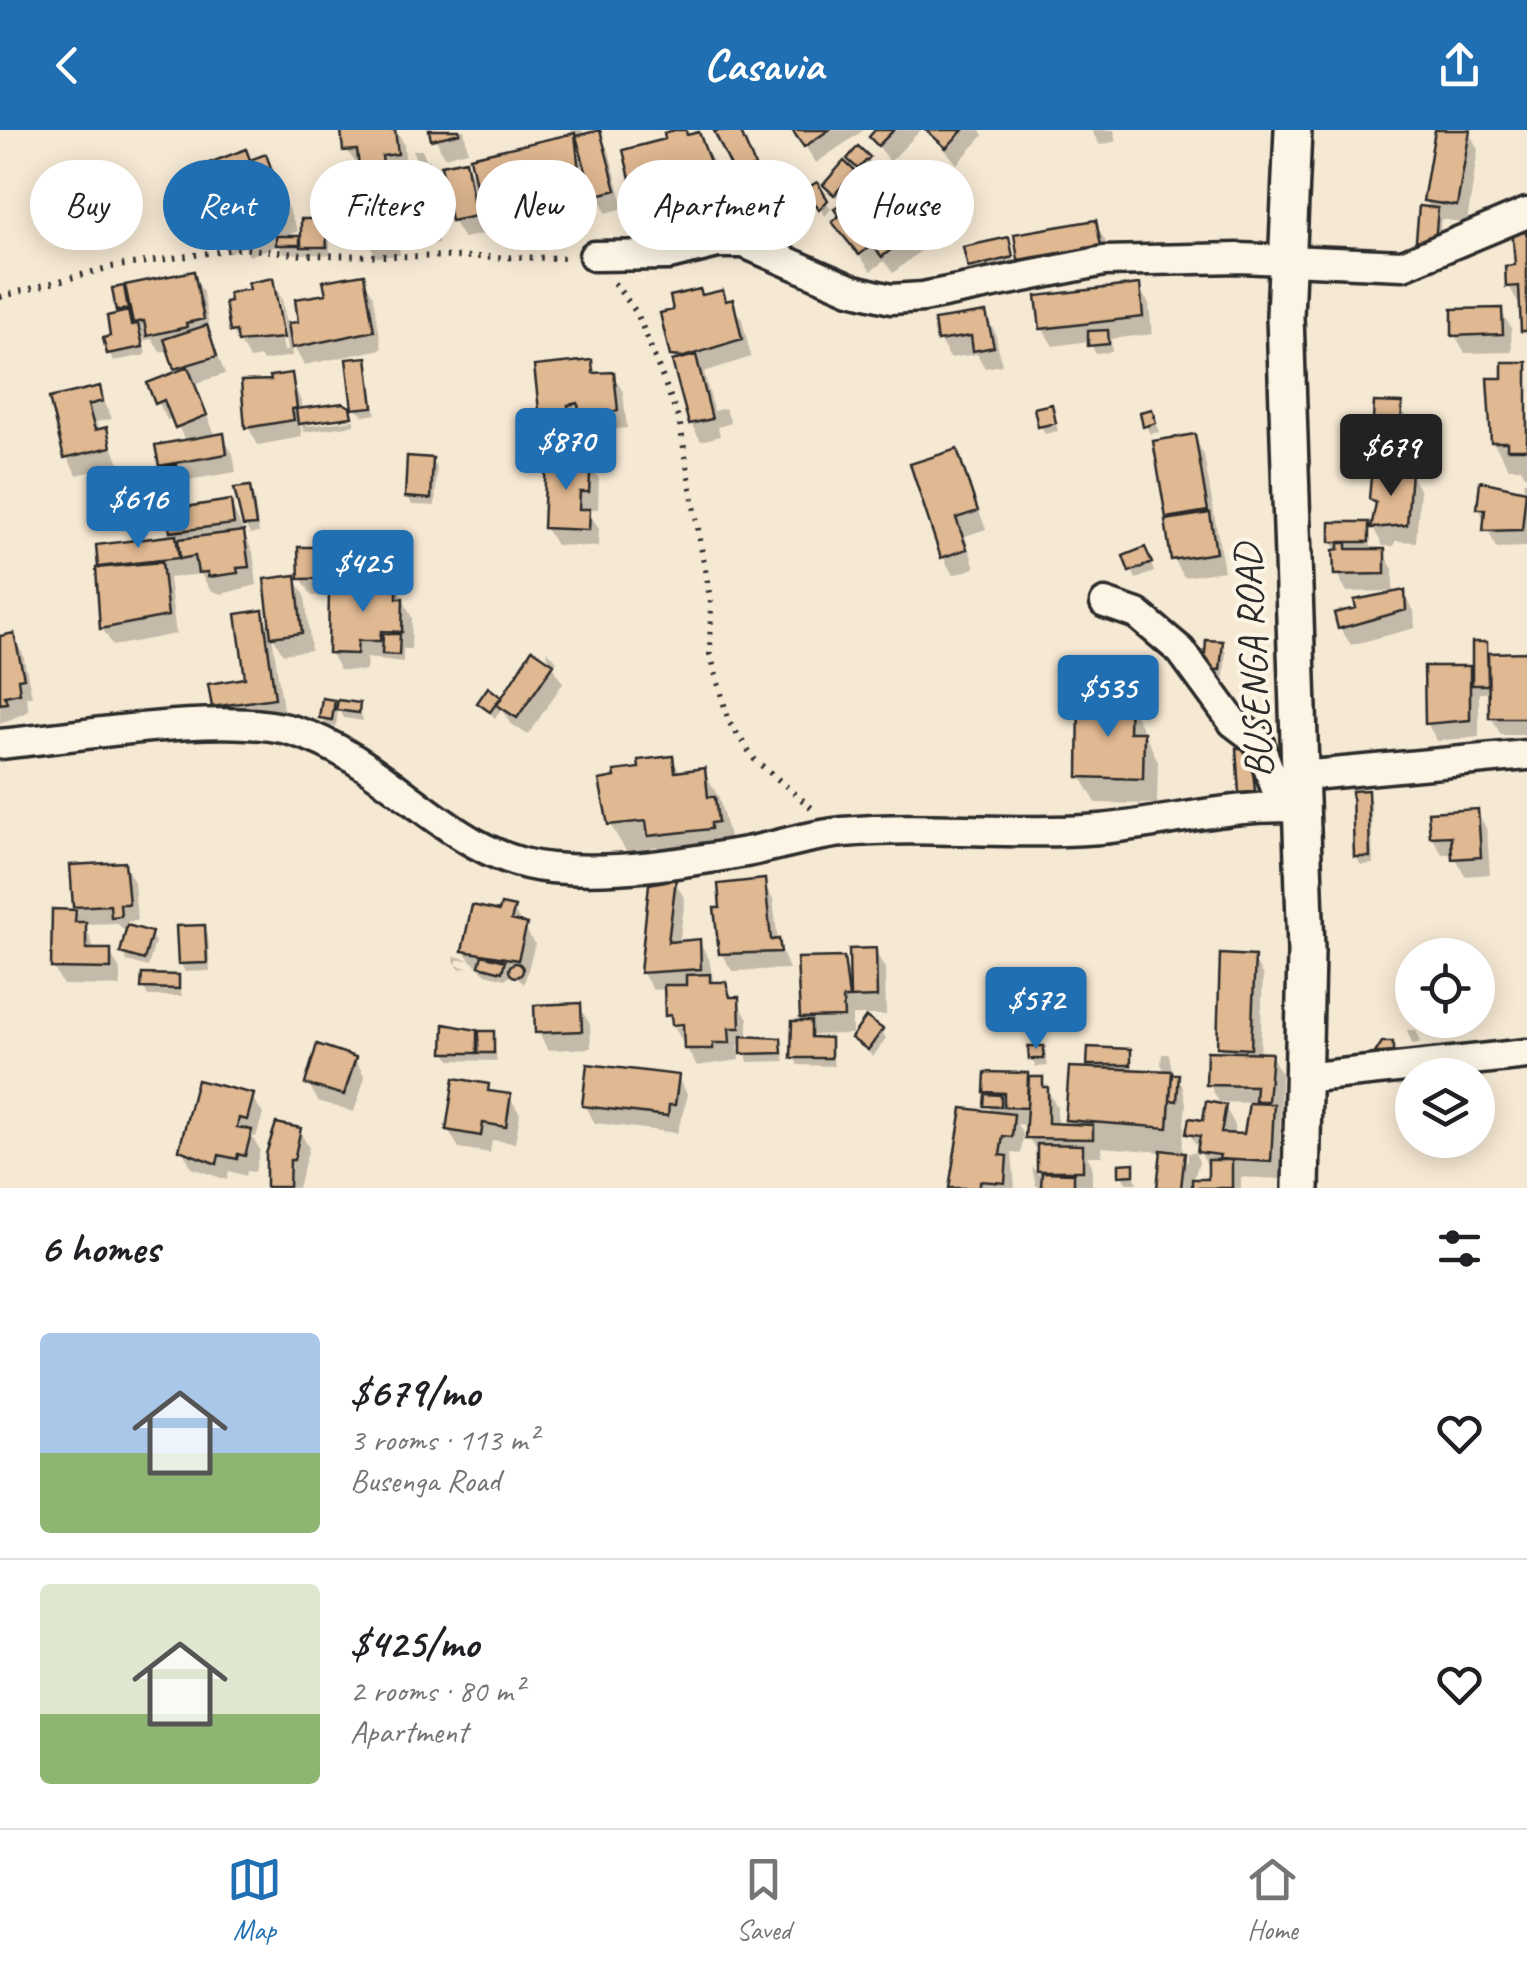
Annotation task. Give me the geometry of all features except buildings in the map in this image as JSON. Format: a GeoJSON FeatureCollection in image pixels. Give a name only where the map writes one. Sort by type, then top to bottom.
{"type":"FeatureCollection","features":[{"type":"Feature","properties":{"kind":"street","name":"BUSENGA ROAD"},"geometry":{"type":"LineString","coordinates":[[1293,130],[1287,260],[1302,1188]]}},
{"type":"Feature","properties":{"kind":"street"},"geometry":{"type":"LineString","coordinates":[[594,256],[668,255],[718,243],[744,243],[850,289],[891,299],[960,290],[1030,272],[1104,260],[1287,260],[1402,265],[1527,214]]}},
{"type":"Feature","properties":{"kind":"street"},"geometry":{"type":"LineString","coordinates":[[1105,603],[1138,614],[1181,651],[1233,722],[1258,741],[1296,797]]}},
{"type":"Feature","properties":{"kind":"street"},"geometry":{"type":"LineString","coordinates":[[0,744],[227,722],[292,730],[346,753],[465,839],[506,862],[552,868],[624,869],[840,832],[1048,832],[1296,797],[1527,756]]}},
{"type":"Feature","properties":{"kind":"street"},"geometry":{"type":"LineString","coordinates":[[1303,1078],[1527,1054]]}},
{"type":"Feature","properties":{"kind":"path"},"geometry":{"type":"LineString","coordinates":[[0,297],[111,266],[242,248],[330,256],[536,260],[594,256],[637,314],[680,419],[712,604],[710,654],[729,722],[755,760],[840,832]]}}]}
